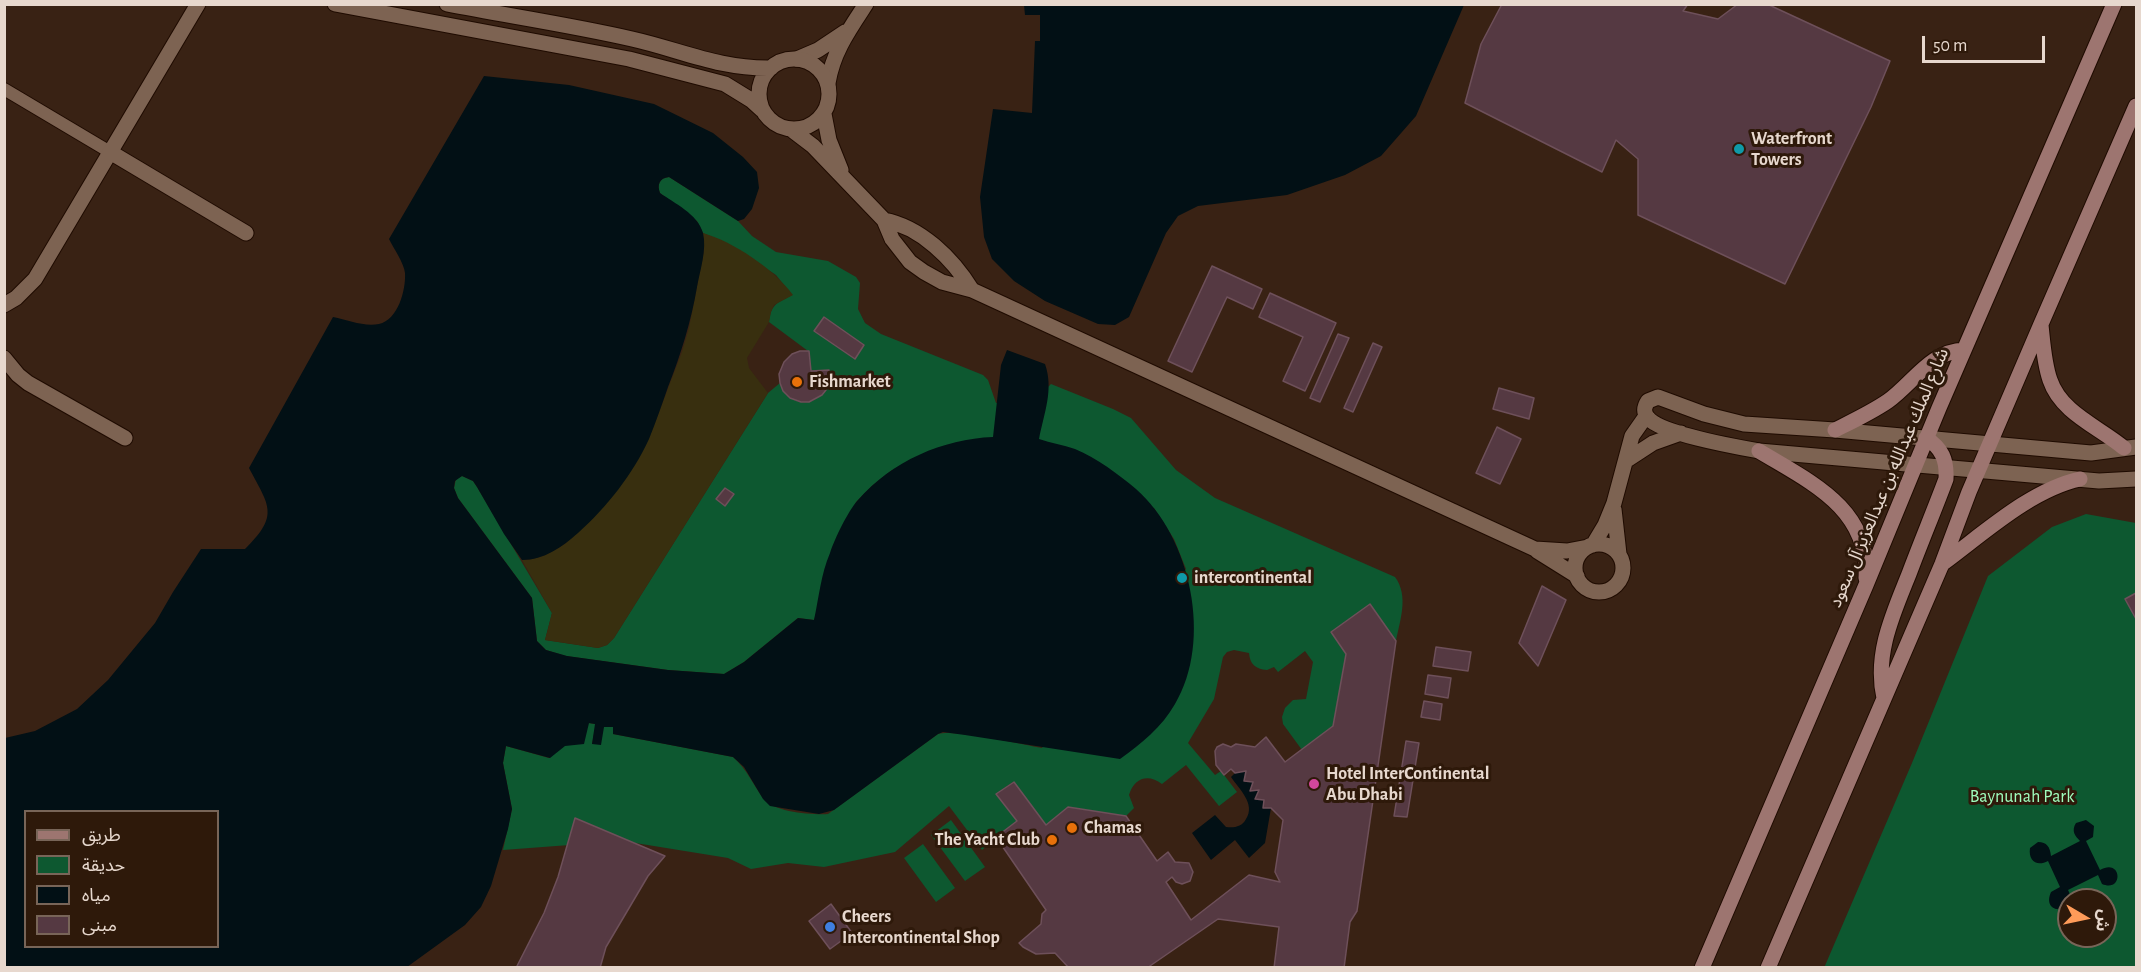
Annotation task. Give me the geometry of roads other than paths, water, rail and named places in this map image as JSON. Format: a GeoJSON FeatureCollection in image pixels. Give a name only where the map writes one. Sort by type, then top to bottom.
{"type":"FeatureCollection","features":[{"type":"Feature","properties":{"kind":"main road","name":"شارع الملك عبدالله بن عبدالعزيز آل سعود"},"geometry":{"type":"LineString","coordinates":[[1702,968],[1866,585],[1926,438],[2114,4]]}},
{"type":"Feature","properties":{"kind":"main road"},"geometry":{"type":"LineString","coordinates":[[1768,968],[1942,564],[1978,470],[2136,106]]}},
{"type":"Feature","properties":{"kind":"main road"},"geometry":{"type":"LineString","coordinates":[[2041,324],[2047,371],[2055,391],[2075,413],[2130,448]]}},
{"type":"Feature","properties":{"kind":"main road"},"geometry":{"type":"LineString","coordinates":[[1835,430],[1887,402],[1938,356],[1964,350]]}},
{"type":"Feature","properties":{"kind":"main road"},"geometry":{"type":"LineString","coordinates":[[1884,698],[1880,682],[1880,666],[1886,633],[1946,479],[1947,467],[1940,450],[1926,438]]}},
{"type":"Feature","properties":{"kind":"main road"},"geometry":{"type":"LineString","coordinates":[[1759,451],[1823,490],[1846,512],[1863,545],[1867,571],[1866,585]]}},
{"type":"Feature","properties":{"kind":"main road"},"geometry":{"type":"LineString","coordinates":[[1942,564],[2032,498],[2055,486],[2080,479]]}},
{"type":"Feature","properties":{"kind":"street"},"geometry":{"type":"LineString","coordinates":[[4,305],[16,298],[35,279],[198,4]]}},
{"type":"Feature","properties":{"kind":"street"},"geometry":{"type":"LineString","coordinates":[[334,4],[630,59],[725,84],[745,96],[775,124],[792,130],[813,146],[887,221],[972,290],[1535,549],[1544,557],[1577,576]]}},
{"type":"Feature","properties":{"kind":"street"},"geometry":{"type":"LineString","coordinates":[[447,4],[606,33],[717,64],[744,68],[771,68]]}},
{"type":"Feature","properties":{"kind":"street"},"geometry":{"type":"LineString","coordinates":[[792,130],[810,126],[824,114],[830,97],[828,83],[833,61],[848,30],[866,7]]}},
{"type":"Feature","properties":{"kind":"street"},"geometry":{"type":"LineString","coordinates":[[796,59],[818,50],[848,30]]}},
{"type":"Feature","properties":{"kind":"street"},"geometry":{"type":"LineString","coordinates":[[762,110],[759,102],[760,83],[771,68],[787,59],[796,59],[814,65],[821,71],[828,83]]}},
{"type":"Feature","properties":{"kind":"street"},"geometry":{"type":"LineString","coordinates":[[4,89],[246,232]]}},
{"type":"Feature","properties":{"kind":"street"},"geometry":{"type":"LineString","coordinates":[[824,114],[829,140],[844,178]]}},
{"type":"Feature","properties":{"kind":"street"},"geometry":{"type":"LineString","coordinates":[[4,358],[28,383],[124,438]]}},
{"type":"Feature","properties":{"kind":"street"},"geometry":{"type":"LineString","coordinates":[[1614,503],[1615,529],[1623,569],[1617,584],[1610,589],[1603,592],[1587,589],[1577,576],[1577,560],[1605,525],[1614,503],[1632,436],[1646,416],[1645,406],[1648,401],[1658,397],[1704,414],[1744,424],[2091,453],[2130,448]]}},
{"type":"Feature","properties":{"kind":"street"},"geometry":{"type":"LineString","coordinates":[[1646,416],[1654,423],[1681,433],[1716,443],[1759,451],[2080,479],[2117,481],[2136,479]]}},
{"type":"Feature","properties":{"kind":"street"},"geometry":{"type":"LineString","coordinates":[[1627,460],[1653,443],[1681,433]]}},
{"type":"Feature","properties":{"kind":"street"},"geometry":{"type":"LineString","coordinates":[[1535,549],[1567,550],[1607,546],[1619,554]]}},
{"type":"Feature","properties":{"kind":"water"},"geometry":{"type":"Polygon","coordinates":[[[1024,4],[1464,5],[1416,116],[1381,156],[1345,175],[1287,195],[1198,206],[1178,216],[1166,233],[1129,317],[1115,325],[1098,324],[1045,301],[1014,281],[992,259],[984,237],[980,197],[993,109],[1032,113],[1035,41],[1040,41],[1040,15],[1025,15],[1024,4]]]}},
{"type":"Feature","properties":{"kind":"water"},"geometry":{"type":"Polygon","coordinates":[[[484,76],[569,85],[654,104],[713,133],[743,157],[757,172],[759,188],[752,209],[744,219],[738,221],[669,177],[660,182],[660,193],[691,215],[703,233],[704,253],[695,300],[681,350],[643,452],[609,501],[589,523],[552,552],[538,558],[522,560],[473,481],[462,476],[455,481],[454,488],[458,498],[532,598],[537,641],[546,650],[567,656],[668,670],[724,674],[744,662],[798,618],[814,620],[824,569],[835,540],[858,500],[886,474],[902,463],[956,442],[993,437],[1001,365],[1007,350],[1045,364],[1049,383],[1039,439],[1075,449],[1115,472],[1155,509],[1171,534],[1183,562],[1194,621],[1193,651],[1186,679],[1175,704],[1151,734],[1120,759],[943,732],[834,810],[819,814],[770,806],[763,799],[744,767],[733,757],[613,734],[613,727],[604,727],[601,745],[592,744],[595,724],[589,723],[584,744],[565,746],[550,758],[506,746],[503,763],[512,809],[491,886],[481,907],[465,925],[407,967],[5,967],[5,738],[35,731],[77,709],[108,680],[155,623],[201,549],[245,549],[256,537],[267,518],[268,510],[262,492],[249,468],[333,317],[373,325],[386,321],[396,311],[404,288],[405,273],[401,260],[389,239],[484,76]]]}},
{"type":"Feature","properties":{"kind":"water"},"geometry":{"type":"Polygon","coordinates":[[[1246,771],[1253,782],[1250,790],[1259,790],[1255,799],[1264,800],[1263,808],[1271,808],[1265,843],[1249,858],[1235,840],[1211,860],[1192,833],[1215,815],[1226,827],[1238,826],[1244,822],[1249,813],[1248,802],[1231,777],[1235,773],[1246,771]]]}},
{"type":"Feature","properties":{"kind":"water"},"geometry":{"type":"Polygon","coordinates":[[[2086,820],[2094,826],[2093,837],[2086,841],[2100,870],[2107,867],[2116,871],[2118,876],[2114,884],[2102,884],[2098,875],[2072,888],[2058,888],[2060,887],[2048,861],[2037,863],[2030,856],[2030,848],[2038,842],[2046,844],[2051,856],[2080,841],[2074,833],[2076,823],[2086,820]]]}},
{"type":"Feature","properties":{"kind":"water"},"geometry":{"type":"Polygon","coordinates":[[[2057,889],[2057,909],[2051,906],[2049,900],[2051,892],[2057,889]]]}},
{"type":"Feature","properties":{"kind":"place","name":"Waterfront Towers"},"geometry":{"type":"Point","coordinates":[1739,149]}},
{"type":"Feature","properties":{"kind":"place","name":"Fishmarket"},"geometry":{"type":"Point","coordinates":[797,382]}},
{"type":"Feature","properties":{"kind":"place","name":"intercontinental"},"geometry":{"type":"Point","coordinates":[1182,578]}},
{"type":"Feature","properties":{"kind":"place","name":"Hotel InterContinental Abu Dhabi"},"geometry":{"type":"Point","coordinates":[1314,784]}},
{"type":"Feature","properties":{"kind":"place","name":"Chamas"},"geometry":{"type":"Point","coordinates":[1072,828]}},
{"type":"Feature","properties":{"kind":"place","name":"The Yacht Club"},"geometry":{"type":"Point","coordinates":[1052,840]}},
{"type":"Feature","properties":{"kind":"place","name":"Cheers Intercontinental Shop"},"geometry":{"type":"Point","coordinates":[830,927]}},
{"type":"Feature","properties":{"kind":"park label","name":"Baynunah Park"},"geometry":{"type":"Point","coordinates":[2022,797]}}]}
